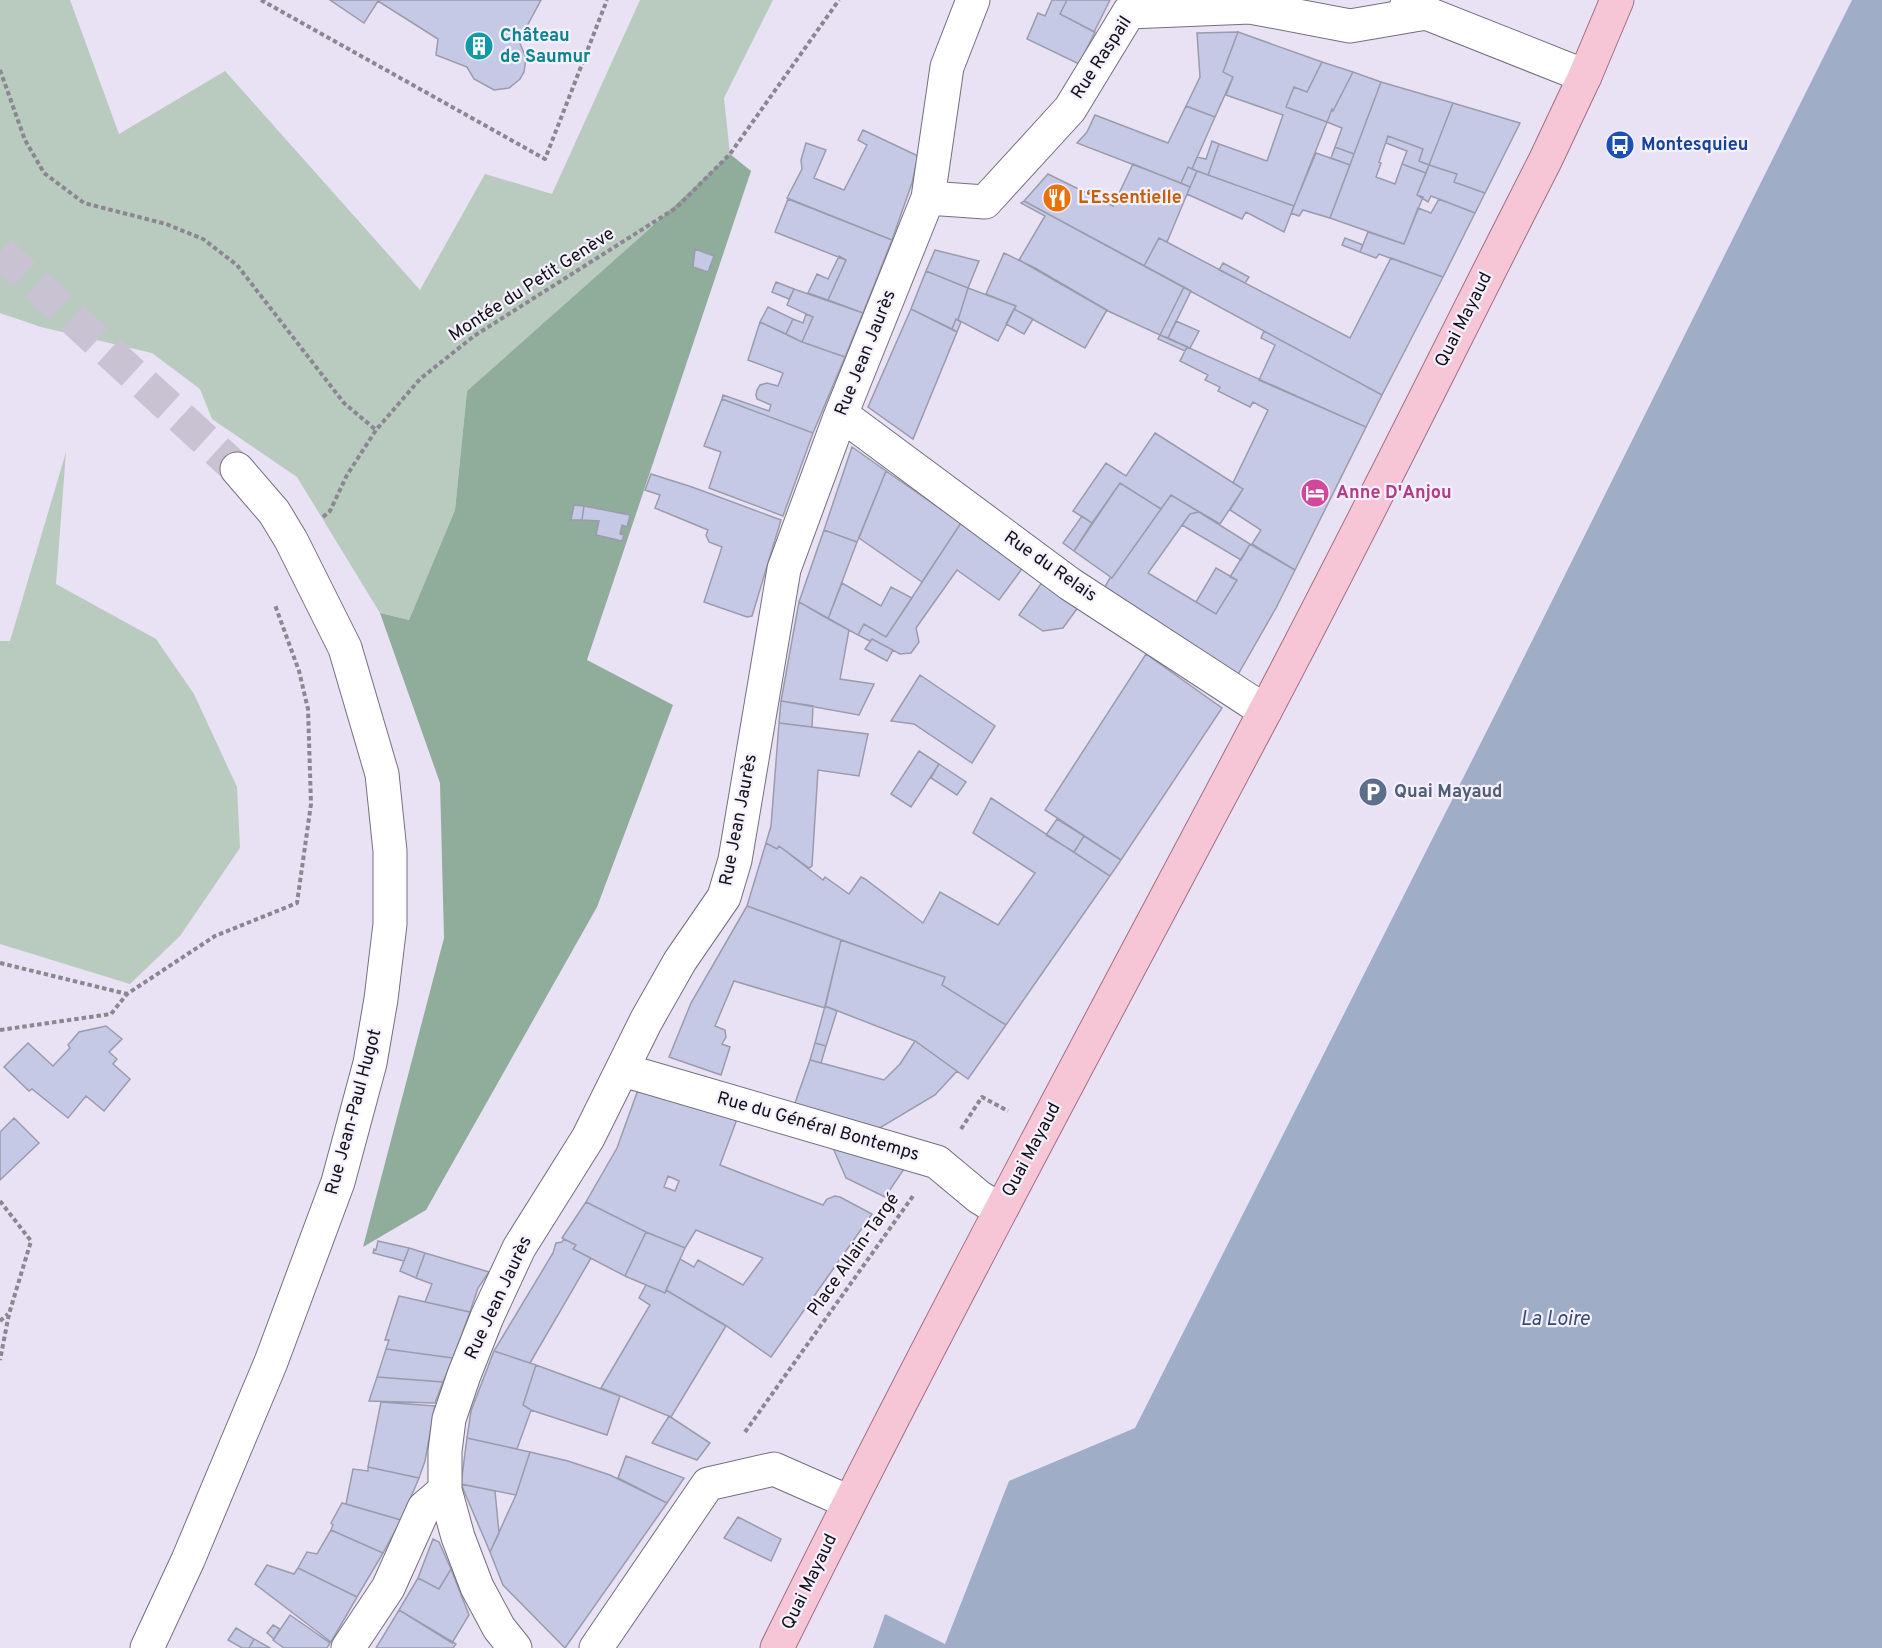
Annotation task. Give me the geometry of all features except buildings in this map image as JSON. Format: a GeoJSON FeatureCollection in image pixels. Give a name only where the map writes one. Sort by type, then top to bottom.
{"type":"FeatureCollection","features":[{"type":"Feature","properties":{"kind":"main road","name":"Quai Mayaud"},"geometry":{"type":"LineString","coordinates":[[777,1648],[849,1502],[1042,1129],[1265,711],[1545,160],[1585,76],[1617,0]]}},
{"type":"Feature","properties":{"kind":"main road","name":"Quai Mayaud"},"geometry":{"type":"LineString","coordinates":[[1585,76],[1626,0]]}},
{"type":"Feature","properties":{"kind":"street","name":"Rue Jean Jaurès"},"geometry":{"type":"LineString","coordinates":[[516,1648],[499,1628],[477,1587],[458,1537],[445,1490],[445,1451],[449,1419],[464,1375],[519,1248],[588,1138],[646,1021],[680,961],[724,897],[735,860],[784,569],[840,417],[928,198],[947,67],[973,0]]}},
{"type":"Feature","properties":{"kind":"street","name":"Rue Raspail"},"geometry":{"type":"LineString","coordinates":[[928,198],[985,202],[1070,109],[1129,12],[1250,7],[1350,26],[1413,7]]}},
{"type":"Feature","properties":{"kind":"street"},"geometry":{"type":"LineString","coordinates":[[1413,7],[1585,76]]}},
{"type":"Feature","properties":{"kind":"street","name":"Rue du Relais"},"geometry":{"type":"LineString","coordinates":[[840,417],[853,423],[1070,584],[1265,711]]}},
{"type":"Feature","properties":{"kind":"street","name":"Rue Jean-Paul Hugot"},"geometry":{"type":"LineString","coordinates":[[147,1648],[188,1560],[271,1362],[338,1182],[370,1063],[390,924],[390,851],[382,774],[345,648],[291,540],[274,513],[237,470]]}},
{"type":"Feature","properties":{"kind":"street","name":"Rue du Général Bontemps"},"geometry":{"type":"LineString","coordinates":[[623,1070],[937,1162],[1000,1210]]}},
{"type":"Feature","properties":{"kind":"street"},"geometry":{"type":"LineString","coordinates":[[596,1648],[708,1484],[774,1469],[849,1502]]}},
{"type":"Feature","properties":{"kind":"street"},"geometry":{"type":"LineString","coordinates":[[348,1648],[388,1588],[424,1508],[445,1490]]}},
{"type":"Feature","properties":{"kind":"path"},"geometry":{"type":"LineString","coordinates":[[261,0],[545,159],[607,0]]}},
{"type":"Feature","properties":{"kind":"path","name":"Montée du Petit Genève"},"geometry":{"type":"LineString","coordinates":[[291,540],[330,511],[347,475],[376,430],[420,380],[474,336],[676,208],[730,154],[839,0]]}},
{"type":"Feature","properties":{"kind":"path"},"geometry":{"type":"LineString","coordinates":[[0,70],[25,140],[44,173],[84,203],[166,224],[203,240],[237,265],[344,403],[376,430]]}},
{"type":"Feature","properties":{"kind":"path"},"geometry":{"type":"LineString","coordinates":[[0,1030],[111,1014],[127,994],[215,936],[297,903],[310,804],[308,718],[299,670],[274,604]]}},
{"type":"Feature","properties":{"kind":"path"},"geometry":{"type":"LineString","coordinates":[[0,963],[127,994]]}},
{"type":"Feature","properties":{"kind":"path","name":"Place Allain-Targé"},"geometry":{"type":"LineString","coordinates":[[708,1484],[982,1097],[1042,1129]]}},
{"type":"Feature","properties":{"kind":"path"},"geometry":{"type":"LineString","coordinates":[[0,1201],[32,1241],[9,1314],[0,1360]]}},
{"type":"Feature","properties":{"kind":"path"},"geometry":{"type":"LineString","coordinates":[[0,1321],[9,1314]]}},
{"type":"Feature","properties":{"kind":"green space"},"geometry":{"type":"Polygon","coordinates":[[[0,0],[70,0],[119,134],[225,71],[420,290],[485,174],[552,194],[640,0],[773,0],[724,98],[730,154],[467,391],[455,510],[409,620],[380,613],[297,477],[212,419],[200,389],[152,353],[41,327],[0,313],[0,0]]]}},
{"type":"Feature","properties":{"kind":"green space"},"geometry":{"type":"Polygon","coordinates":[[[730,154],[751,171],[587,660],[673,705],[597,907],[426,1210],[363,1247],[444,938],[440,783],[380,613],[409,620],[455,510],[467,391],[730,154]]]}},
{"type":"Feature","properties":{"kind":"green space"},"geometry":{"type":"Polygon","coordinates":[[[66,452],[56,584],[156,639],[194,694],[237,787],[240,848],[180,936],[130,984],[0,944],[0,641],[10,641],[66,452]]]}},
{"type":"Feature","properties":{"kind":"water","name":"La Loire"},"geometry":{"type":"Polygon","coordinates":[[[1852,0],[1882,0],[1882,1648],[873,1648],[885,1614],[945,1644],[1009,1481],[1135,1428],[1852,0]]]}},
{"type":"Feature","properties":{"kind":"tunnel"},"geometry":{"type":"LineString","coordinates":[[0,252],[237,469]]}},
{"type":"Feature","properties":{"kind":"place","name":"Château de Saumur"},"geometry":{"type":"Point","coordinates":[479,46]}},
{"type":"Feature","properties":{"kind":"place","name":"Montesquieu"},"geometry":{"type":"Point","coordinates":[1620,145]}},
{"type":"Feature","properties":{"kind":"place","name":"L‘Essentielle"},"geometry":{"type":"Point","coordinates":[1057,198]}},
{"type":"Feature","properties":{"kind":"place","name":"Anne D'Anjou"},"geometry":{"type":"Point","coordinates":[1315,493]}},
{"type":"Feature","properties":{"kind":"place","name":"Quai Mayaud"},"geometry":{"type":"Point","coordinates":[1373,792]}}]}
